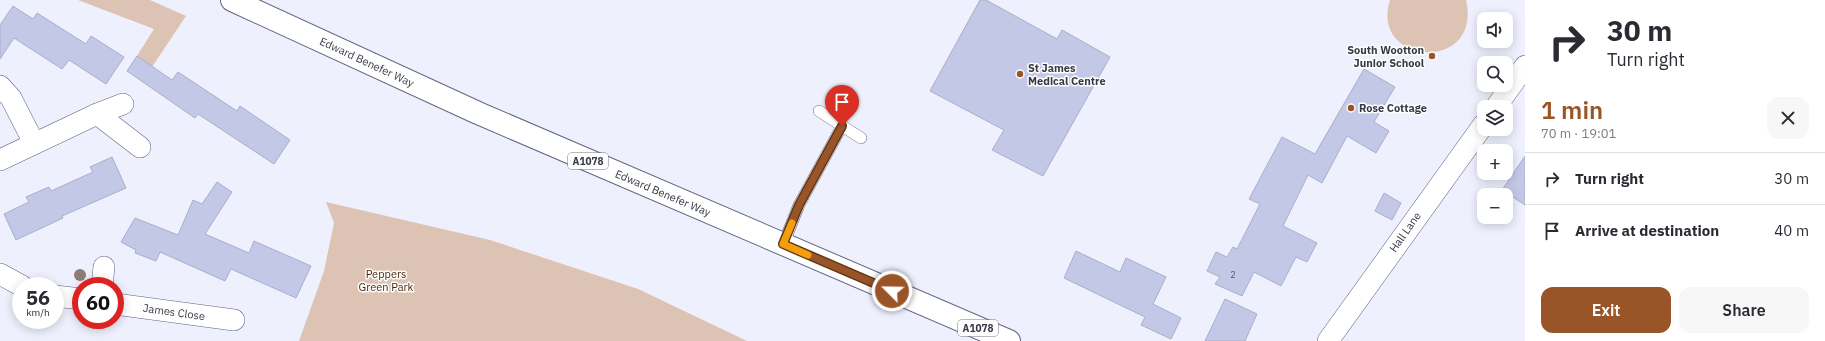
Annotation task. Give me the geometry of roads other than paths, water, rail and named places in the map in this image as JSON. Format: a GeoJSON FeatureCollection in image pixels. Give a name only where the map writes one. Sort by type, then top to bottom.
{"type":"FeatureCollection","features":[{"type":"Feature","properties":{"kind":"main road","name":"Edward Benefer Way"},"geometry":{"type":"LineString","coordinates":[[232,0],[471,110],[1009,341]]}},
{"type":"Feature","properties":{"kind":"street"},"geometry":{"type":"LineString","coordinates":[[1505,100],[1518,89],[1525,66]]}},
{"type":"Feature","properties":{"kind":"street"},"geometry":{"type":"LineString","coordinates":[[0,86],[11,98],[34,143]]}},
{"type":"Feature","properties":{"kind":"street"},"geometry":{"type":"LineString","coordinates":[[0,160],[97,114],[123,104]]}},
{"type":"Feature","properties":{"kind":"street"},"geometry":{"type":"LineString","coordinates":[[97,114],[140,147]]}},
{"type":"Feature","properties":{"kind":"street","name":"Hall Lane"},"geometry":{"type":"LineString","coordinates":[[1328,341],[1477,134]]}},
{"type":"Feature","properties":{"kind":"street"},"geometry":{"type":"LineString","coordinates":[[0,274],[12,281]]}},
{"type":"Feature","properties":{"kind":"street","name":"James Close"},"geometry":{"type":"LineString","coordinates":[[124,305],[234,320]]}},
{"type":"Feature","properties":{"kind":"lane"},"geometry":{"type":"LineString","coordinates":[[819,111],[861,138]]}},
{"type":"Feature","properties":{"kind":"lane"},"geometry":{"type":"LineString","coordinates":[[783,244],[799,205],[842,126]]}},
{"type":"Feature","properties":{"kind":"place","name":"South Wootton Junior School"},"geometry":{"type":"Point","coordinates":[1432,56]}},
{"type":"Feature","properties":{"kind":"place","name":"St James Medical Centre"},"geometry":{"type":"Point","coordinates":[1020,74]}},
{"type":"Feature","properties":{"kind":"place","name":"Rose Cottage"},"geometry":{"type":"Point","coordinates":[1351,108]}},
{"type":"Feature","properties":{"kind":"park label","name":"Peppers Green Park"},"geometry":{"type":"Point","coordinates":[386,280]}}]}
